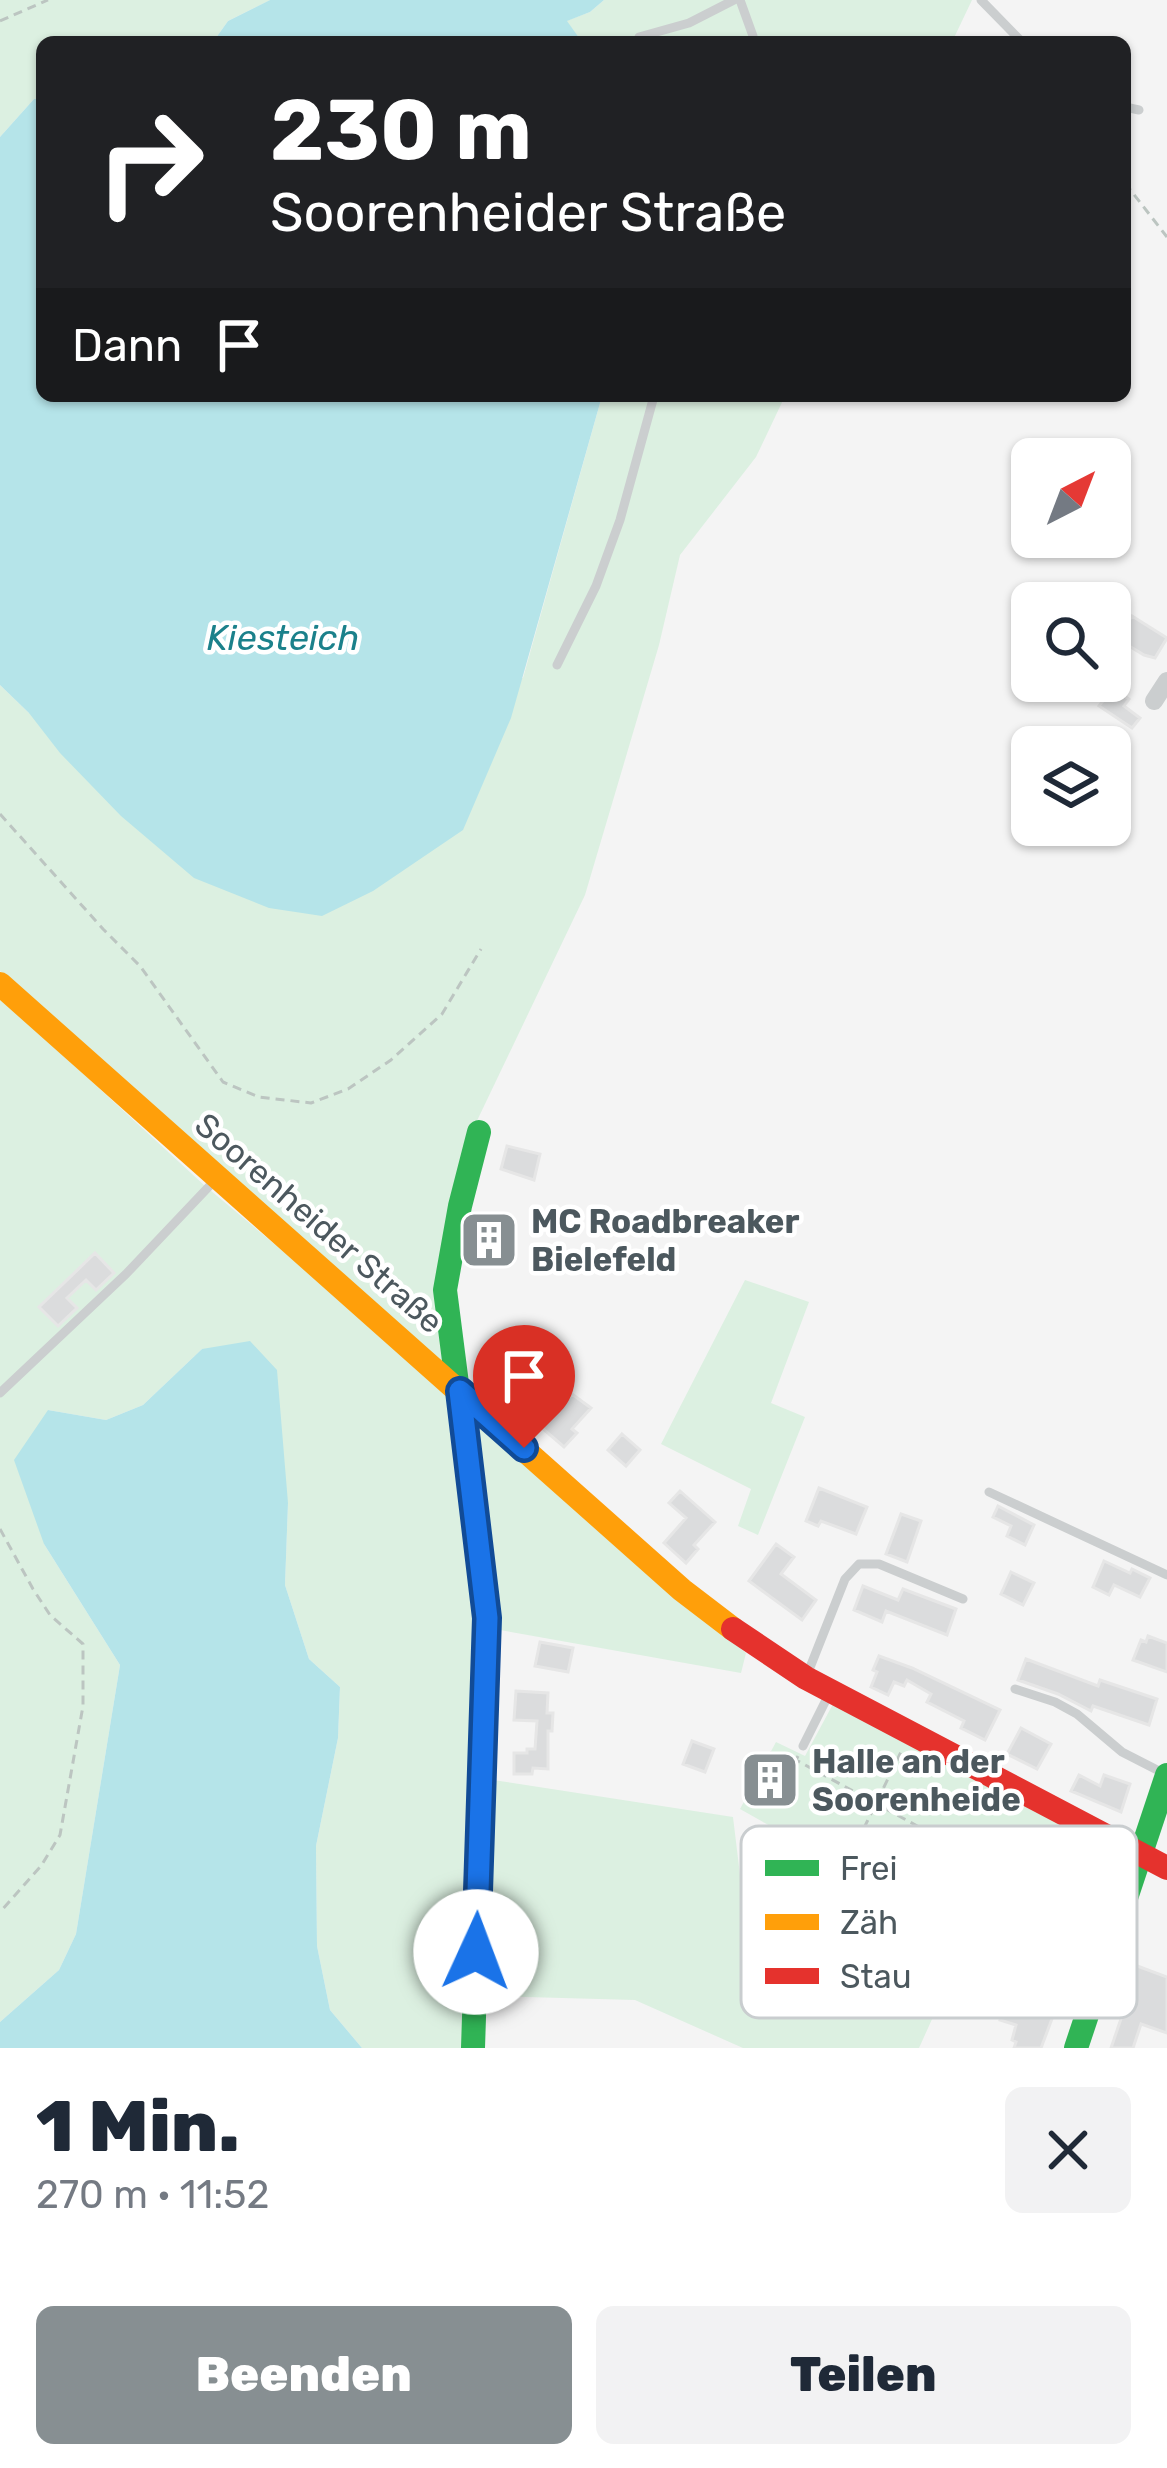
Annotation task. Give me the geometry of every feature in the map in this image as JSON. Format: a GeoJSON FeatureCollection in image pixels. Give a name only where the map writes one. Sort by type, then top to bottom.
{"type":"FeatureCollection","features":[{"type":"Feature","properties":{"kind":"main road","name":"Soorenheider Straße"},"geometry":{"type":"LineString","coordinates":[[0,984],[682,1590],[740,1635],[806,1678],[1091,1826]]}},
{"type":"Feature","properties":{"kind":"main road"},"geometry":{"type":"LineString","coordinates":[[472,2048],[487,1618],[446,1289],[479,1132]]}},
{"type":"Feature","properties":{"kind":"main road"},"geometry":{"type":"LineString","coordinates":[[1137,1865],[1167,1775]]}},
{"type":"Feature","properties":{"kind":"main road","name":"Soorenheider Straße"},"geometry":{"type":"LineString","coordinates":[[1137,1851],[1167,1868]]}},
{"type":"Feature","properties":{"kind":"main road"},"geometry":{"type":"LineString","coordinates":[[1076,2048],[1086,2018]]}},
{"type":"Feature","properties":{"kind":"street"},"geometry":{"type":"LineString","coordinates":[[1154,700],[1167,681]]}},
{"type":"Feature","properties":{"kind":"lane"},"geometry":{"type":"LineString","coordinates":[[643,36],[689,23],[737,0],[753,36]]}},
{"type":"Feature","properties":{"kind":"lane"},"geometry":{"type":"LineString","coordinates":[[982,0],[1016,36]]}},
{"type":"Feature","properties":{"kind":"lane"},"geometry":{"type":"LineString","coordinates":[[1131,108],[1139,110]]}},
{"type":"Feature","properties":{"kind":"lane"},"geometry":{"type":"LineString","coordinates":[[557,664],[596,586],[620,520],[652,402]]}},
{"type":"Feature","properties":{"kind":"lane"},"geometry":{"type":"LineString","coordinates":[[0,1393],[126,1274],[217,1178]]}},
{"type":"Feature","properties":{"kind":"lane"},"geometry":{"type":"LineString","coordinates":[[989,1492],[1167,1575]]}},
{"type":"Feature","properties":{"kind":"lane"},"geometry":{"type":"LineString","coordinates":[[806,1678],[845,1579],[859,1564],[879,1564],[962,1599]]}},
{"type":"Feature","properties":{"kind":"lane"},"geometry":{"type":"LineString","coordinates":[[1015,1689],[1055,1702],[1122,1752],[1167,1775]]}},
{"type":"Feature","properties":{"kind":"lane"},"geometry":{"type":"LineString","coordinates":[[803,1746],[831,1691]]}},
{"type":"Feature","properties":{"kind":"path"},"geometry":{"type":"LineString","coordinates":[[0,21],[48,0]]}},
{"type":"Feature","properties":{"kind":"path"},"geometry":{"type":"LineString","coordinates":[[1131,191],[1167,236]]}},
{"type":"Feature","properties":{"kind":"path"},"geometry":{"type":"LineString","coordinates":[[0,814],[140,966],[223,1082],[259,1097],[311,1102],[348,1089],[391,1060],[442,1014],[481,949]]}},
{"type":"Feature","properties":{"kind":"path"},"geometry":{"type":"LineString","coordinates":[[0,1529],[50,1615],[83,1644],[83,1706],[60,1835],[41,1866],[0,1912]]}},
{"type":"Feature","properties":{"kind":"path"},"geometry":{"type":"LineString","coordinates":[[864,1826],[910,1734]]}},
{"type":"Feature","properties":{"kind":"path"},"geometry":{"type":"LineString","coordinates":[[803,1746],[796,1760],[917,1826]]}},
{"type":"Feature","properties":{"kind":"path"},"geometry":{"type":"LineString","coordinates":[[1052,1826],[1061,1810]]}},
{"type":"Feature","properties":{"kind":"green space"},"geometry":{"type":"Polygon","coordinates":[[[0,0],[270,0],[228,21],[217,36],[36,36],[36,99],[0,137],[0,0]]]}},
{"type":"Feature","properties":{"kind":"green space"},"geometry":{"type":"Polygon","coordinates":[[[604,0],[972,0],[955,36],[577,36],[566,21],[590,12],[604,0]]]}},
{"type":"Feature","properties":{"kind":"green space"},"geometry":{"type":"Polygon","coordinates":[[[600,402],[782,402],[756,457],[680,555],[659,645],[585,895],[463,1150],[451,1372],[0,971],[0,685],[29,713],[523,678],[600,402]]]}},
{"type":"Feature","properties":{"kind":"green space"},"geometry":{"type":"Polygon","coordinates":[[[0,997],[204,1185],[452,1393],[477,1621],[462,2048],[362,2048],[330,2010],[317,1946],[316,1846],[338,1738],[340,1687],[309,1659],[285,1585],[288,1503],[202,1349],[143,1405],[106,1420],[48,1410],[44,1544],[120,1665],[76,1934],[59,1970],[0,2022],[0,997]]]}},
{"type":"Feature","properties":{"kind":"green space"},"geometry":{"type":"Polygon","coordinates":[[[745,1280],[809,1302],[771,1403],[805,1417],[758,1535],[738,1526],[751,1489],[661,1444],[745,1280]]]}},
{"type":"Feature","properties":{"kind":"green space"},"geometry":{"type":"Polygon","coordinates":[[[473,1415],[746,1653],[741,1673],[500,1630],[473,1415]]]}},
{"type":"Feature","properties":{"kind":"green space"},"geometry":{"type":"Polygon","coordinates":[[[833,1704],[1067,1826],[770,1826],[740,1809],[776,1742],[805,1756],[833,1704]]]}},
{"type":"Feature","properties":{"kind":"green space"},"geometry":{"type":"Polygon","coordinates":[[[493,1780],[733,1817],[741,1875],[741,2018],[933,2018],[919,2048],[743,2048],[635,2000],[485,1996],[493,1780]]]}},
{"type":"Feature","properties":{"kind":"water"},"geometry":{"type":"Polygon","coordinates":[[[270,0],[604,0],[567,21],[578,36],[217,36],[228,21],[270,0]]]}},
{"type":"Feature","properties":{"kind":"water","name":"Kiesteich"},"geometry":{"type":"Polygon","coordinates":[[[36,99],[36,402],[600,402],[511,718],[463,830],[373,891],[322,916],[269,908],[194,878],[121,816],[0,685],[0,137],[36,99]]]}},
{"type":"Feature","properties":{"kind":"water"},"geometry":{"type":"Polygon","coordinates":[[[250,1341],[277,1370],[288,1503],[285,1585],[309,1659],[340,1687],[338,1738],[316,1846],[317,1946],[330,2010],[362,2048],[0,2048],[0,2022],[59,1970],[76,1934],[120,1665],[44,1544],[14,1460],[48,1410],[106,1420],[143,1405],[202,1349],[250,1341]]]}},
{"type":"Feature","properties":{"kind":"building"},"geometry":{"type":"Polygon","coordinates":[[[1131,617],[1167,638],[1155,658],[1131,647],[1131,617]]]}},
{"type":"Feature","properties":{"kind":"building"},"geometry":{"type":"Polygon","coordinates":[[[1127,702],[1124,706],[1140,718],[1132,728],[1099,706],[1127,702]]]}},
{"type":"Feature","properties":{"kind":"building"},"geometry":{"type":"Polygon","coordinates":[[[507,1146],[540,1154],[534,1180],[501,1169],[507,1146]]]}},
{"type":"Feature","properties":{"kind":"building","name":"MC Roadbreaker Bielefeld"},"geometry":{"type":"Polygon","coordinates":[[[481,1225],[501,1229],[495,1262],[482,1259],[483,1252],[476,1251],[481,1225]]]}},
{"type":"Feature","properties":{"kind":"building"},"geometry":{"type":"Polygon","coordinates":[[[95,1253],[114,1273],[96,1290],[86,1280],[67,1298],[77,1308],[58,1326],[39,1307],[95,1253]]]}},
{"type":"Feature","properties":{"kind":"building"},"geometry":{"type":"Polygon","coordinates":[[[547,1333],[568,1352],[555,1367],[534,1348],[547,1333]]]}},
{"type":"Feature","properties":{"kind":"building"},"geometry":{"type":"Polygon","coordinates":[[[572,1394],[591,1408],[572,1429],[577,1433],[564,1447],[542,1428],[572,1394]]]}},
{"type":"Feature","properties":{"kind":"building"},"geometry":{"type":"Polygon","coordinates":[[[622,1434],[640,1450],[626,1466],[608,1450],[622,1434]]]}},
{"type":"Feature","properties":{"kind":"building"},"geometry":{"type":"Polygon","coordinates":[[[819,1488],[867,1507],[856,1534],[821,1521],[818,1526],[806,1521],[819,1488]]]}},
{"type":"Feature","properties":{"kind":"building"},"geometry":{"type":"Polygon","coordinates":[[[680,1491],[715,1522],[694,1545],[698,1549],[686,1563],[664,1543],[686,1518],[669,1503],[680,1491]]]}},
{"type":"Feature","properties":{"kind":"building"},"geometry":{"type":"Polygon","coordinates":[[[998,1506],[1034,1525],[1025,1545],[1007,1536],[1011,1526],[993,1517],[998,1506]]]}},
{"type":"Feature","properties":{"kind":"building"},"geometry":{"type":"Polygon","coordinates":[[[901,1514],[921,1521],[907,1562],[886,1554],[901,1514]]]}},
{"type":"Feature","properties":{"kind":"building"},"geometry":{"type":"Polygon","coordinates":[[[776,1544],[794,1557],[781,1574],[816,1600],[802,1620],[749,1581],[776,1544]]]}},
{"type":"Feature","properties":{"kind":"building"},"geometry":{"type":"Polygon","coordinates":[[[1104,1561],[1150,1578],[1140,1597],[1114,1585],[1109,1595],[1093,1587],[1104,1561]]]}},
{"type":"Feature","properties":{"kind":"building"},"geometry":{"type":"Polygon","coordinates":[[[1011,1572],[1034,1583],[1023,1605],[1001,1594],[1011,1572]]]}},
{"type":"Feature","properties":{"kind":"building"},"geometry":{"type":"Polygon","coordinates":[[[863,1586],[898,1600],[903,1589],[956,1609],[947,1635],[886,1611],[882,1622],[854,1610],[863,1586]]]}},
{"type":"Feature","properties":{"kind":"building"},"geometry":{"type":"Polygon","coordinates":[[[1148,1636],[1167,1643],[1167,1672],[1133,1660],[1141,1640],[1146,1642],[1148,1636]]]}},
{"type":"Feature","properties":{"kind":"building"},"geometry":{"type":"Polygon","coordinates":[[[540,1642],[573,1648],[568,1672],[535,1666],[540,1642]]]}},
{"type":"Feature","properties":{"kind":"building"},"geometry":{"type":"Polygon","coordinates":[[[879,1656],[1000,1710],[985,1740],[961,1728],[964,1721],[927,1702],[931,1694],[907,1680],[904,1686],[894,1682],[888,1695],[871,1687],[879,1656]]]}},
{"type":"Feature","properties":{"kind":"building"},"geometry":{"type":"Polygon","coordinates":[[[1026,1659],[1098,1686],[1100,1680],[1157,1699],[1149,1725],[1093,1706],[1091,1711],[1018,1680],[1026,1659]]]}},
{"type":"Feature","properties":{"kind":"building"},"geometry":{"type":"Polygon","coordinates":[[[516,1691],[548,1693],[547,1713],[553,1713],[548,1769],[533,1768],[532,1774],[514,1774],[514,1753],[535,1749],[537,1721],[514,1720],[516,1691]]]}},
{"type":"Feature","properties":{"kind":"building"},"geometry":{"type":"Polygon","coordinates":[[[1021,1728],[1051,1744],[1037,1769],[1007,1754],[1021,1728]]]}},
{"type":"Feature","properties":{"kind":"building"},"geometry":{"type":"Polygon","coordinates":[[[692,1741],[714,1749],[705,1772],[683,1764],[692,1741]]]}},
{"type":"Feature","properties":{"kind":"building","name":"Halle an der Soorenheide"},"geometry":{"type":"Polygon","coordinates":[[[771,1753],[792,1764],[770,1806],[748,1795],[771,1753]]]}},
{"type":"Feature","properties":{"kind":"building"},"geometry":{"type":"Polygon","coordinates":[[[1079,1775],[1100,1786],[1104,1775],[1130,1784],[1121,1812],[1071,1791],[1079,1775]]]}},
{"type":"Feature","properties":{"kind":"building"},"geometry":{"type":"Polygon","coordinates":[[[1137,1966],[1167,1977],[1167,2033],[1141,2024],[1133,2048],[1111,2048],[1121,2018],[1137,2018],[1137,1966]]]}},
{"type":"Feature","properties":{"kind":"building"},"geometry":{"type":"Polygon","coordinates":[[[1052,2018],[1041,2048],[1014,2048],[1016,2025],[1000,2020],[1052,2018]]]}},
{"type":"Feature","properties":{"kind":"traffic: fast"},"geometry":{"type":"LineString","coordinates":[[473,2048],[487,1618],[445,1290],[479,1132]]}},
{"type":"Feature","properties":{"kind":"traffic: fast"},"geometry":{"type":"LineString","coordinates":[[1137,1865],[1167,1775]]}},
{"type":"Feature","properties":{"kind":"traffic: fast"},"geometry":{"type":"LineString","coordinates":[[1076,2048],[1086,2018]]}},
{"type":"Feature","properties":{"kind":"traffic: slow"},"geometry":{"type":"LineString","coordinates":[[0,984],[682,1590],[733,1629]]}},
{"type":"Feature","properties":{"kind":"traffic: jam"},"geometry":{"type":"LineString","coordinates":[[733,1629],[806,1678],[1087,1826]]}},
{"type":"Feature","properties":{"kind":"traffic: jam"},"geometry":{"type":"LineString","coordinates":[[1137,1852],[1167,1868]]}},
{"type":"Feature","properties":{"kind":"place","name":"MC Roadbreaker Bielefeld"},"geometry":{"type":"Point","coordinates":[489,1240]}},
{"type":"Feature","properties":{"kind":"place","name":"Halle an der Soorenheide"},"geometry":{"type":"Point","coordinates":[770,1780]}},
{"type":"Feature","properties":{"kind":"route"},"geometry":{"type":"LineString","coordinates":[[476,1952],[487,1618],[460,1391],[524,1448]]}}]}
